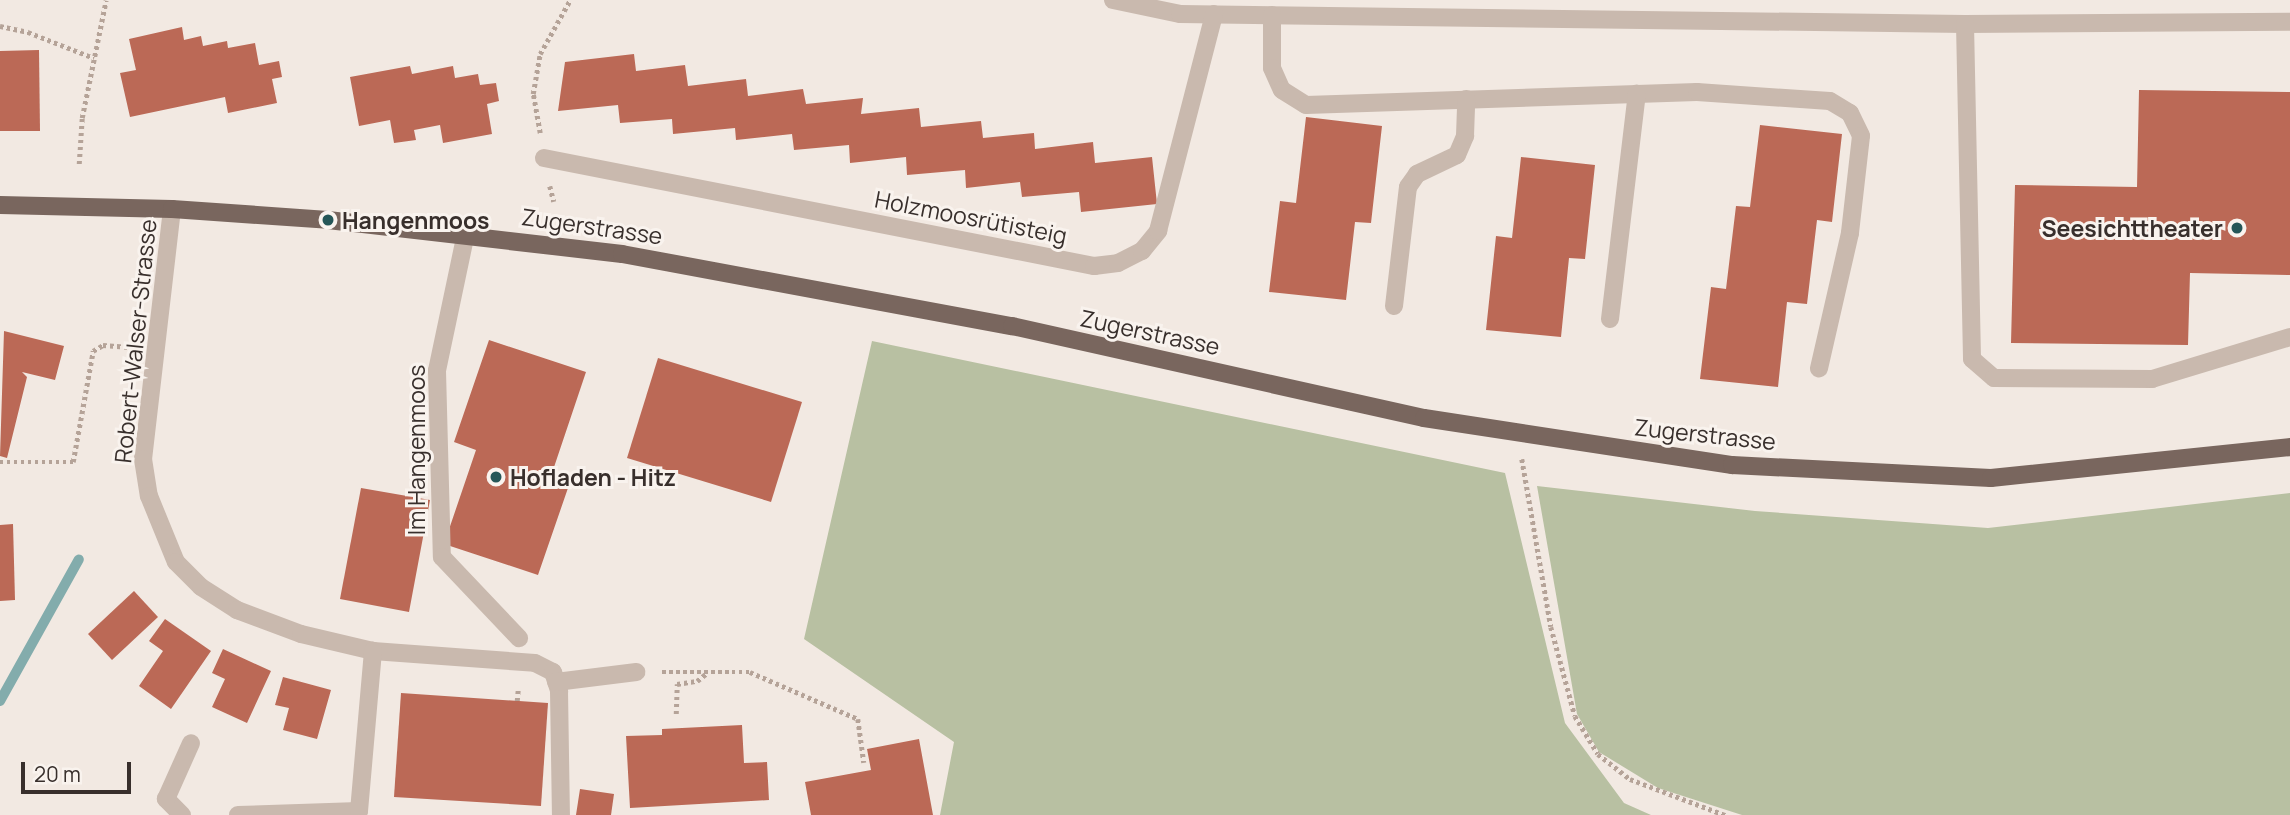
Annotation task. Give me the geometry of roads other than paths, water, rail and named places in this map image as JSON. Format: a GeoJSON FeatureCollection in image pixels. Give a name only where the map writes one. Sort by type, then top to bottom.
{"type":"FeatureCollection","features":[{"type":"Feature","properties":{"kind":"main road","name":"Zugerstrasse"},"geometry":{"type":"LineString","coordinates":[[0,205],[172,209],[466,233],[816,287],[1424,418],[1732,465],[1990,478],[2290,447]]}},
{"type":"Feature","properties":{"kind":"street"},"geometry":{"type":"LineString","coordinates":[[1113,0],[1180,14],[1965,24],[2290,22]]}},
{"type":"Feature","properties":{"kind":"street","name":"Holzmoosrütisteig"},"geometry":{"type":"LineString","coordinates":[[544,158],[1094,266],[1118,263],[1143,251],[1158,231],[1214,14]]}},
{"type":"Feature","properties":{"kind":"street"},"geometry":{"type":"LineString","coordinates":[[1272,15],[1272,68],[1282,90],[1306,105],[1697,92],[1830,101],[1850,113],[1861,136],[1850,233],[1819,368]]}},
{"type":"Feature","properties":{"kind":"street"},"geometry":{"type":"LineString","coordinates":[[1965,24],[1972,359],[1994,378],[2152,379],[2290,337]]}},
{"type":"Feature","properties":{"kind":"street"},"geometry":{"type":"LineString","coordinates":[[1609,320],[1637,94]]}},
{"type":"Feature","properties":{"kind":"street"},"geometry":{"type":"LineString","coordinates":[[1394,306],[1408,187],[1417,174],[1457,155],[1465,136],[1466,99]]}},
{"type":"Feature","properties":{"kind":"street","name":"Robert-Walser-Strasse"},"geometry":{"type":"LineString","coordinates":[[172,209],[143,459],[159,528],[176,562],[201,587],[237,610],[301,634],[373,651],[535,663],[553,672],[556,682]]}},
{"type":"Feature","properties":{"kind":"street","name":"Im Hangenmoos"},"geometry":{"type":"LineString","coordinates":[[466,233],[437,371],[442,557],[519,638]]}},
{"type":"Feature","properties":{"kind":"street"},"geometry":{"type":"LineString","coordinates":[[238,815],[359,811],[373,651]]}},
{"type":"Feature","properties":{"kind":"street"},"geometry":{"type":"LineString","coordinates":[[561,815],[556,682],[636,672]]}},
{"type":"Feature","properties":{"kind":"street"},"geometry":{"type":"LineString","coordinates":[[182,815],[166,799],[191,743]]}},
{"type":"Feature","properties":{"kind":"waterway"},"geometry":{"type":"LineString","coordinates":[[0,701],[79,559]]}},
{"type":"Feature","properties":{"kind":"place","name":"Hangenmoos"},"geometry":{"type":"Point","coordinates":[328,220]}},
{"type":"Feature","properties":{"kind":"place","name":"Seesichttheater"},"geometry":{"type":"Point","coordinates":[2237,228]}},
{"type":"Feature","properties":{"kind":"place","name":"Hofladen - Hitz"},"geometry":{"type":"Point","coordinates":[496,477]}}]}
